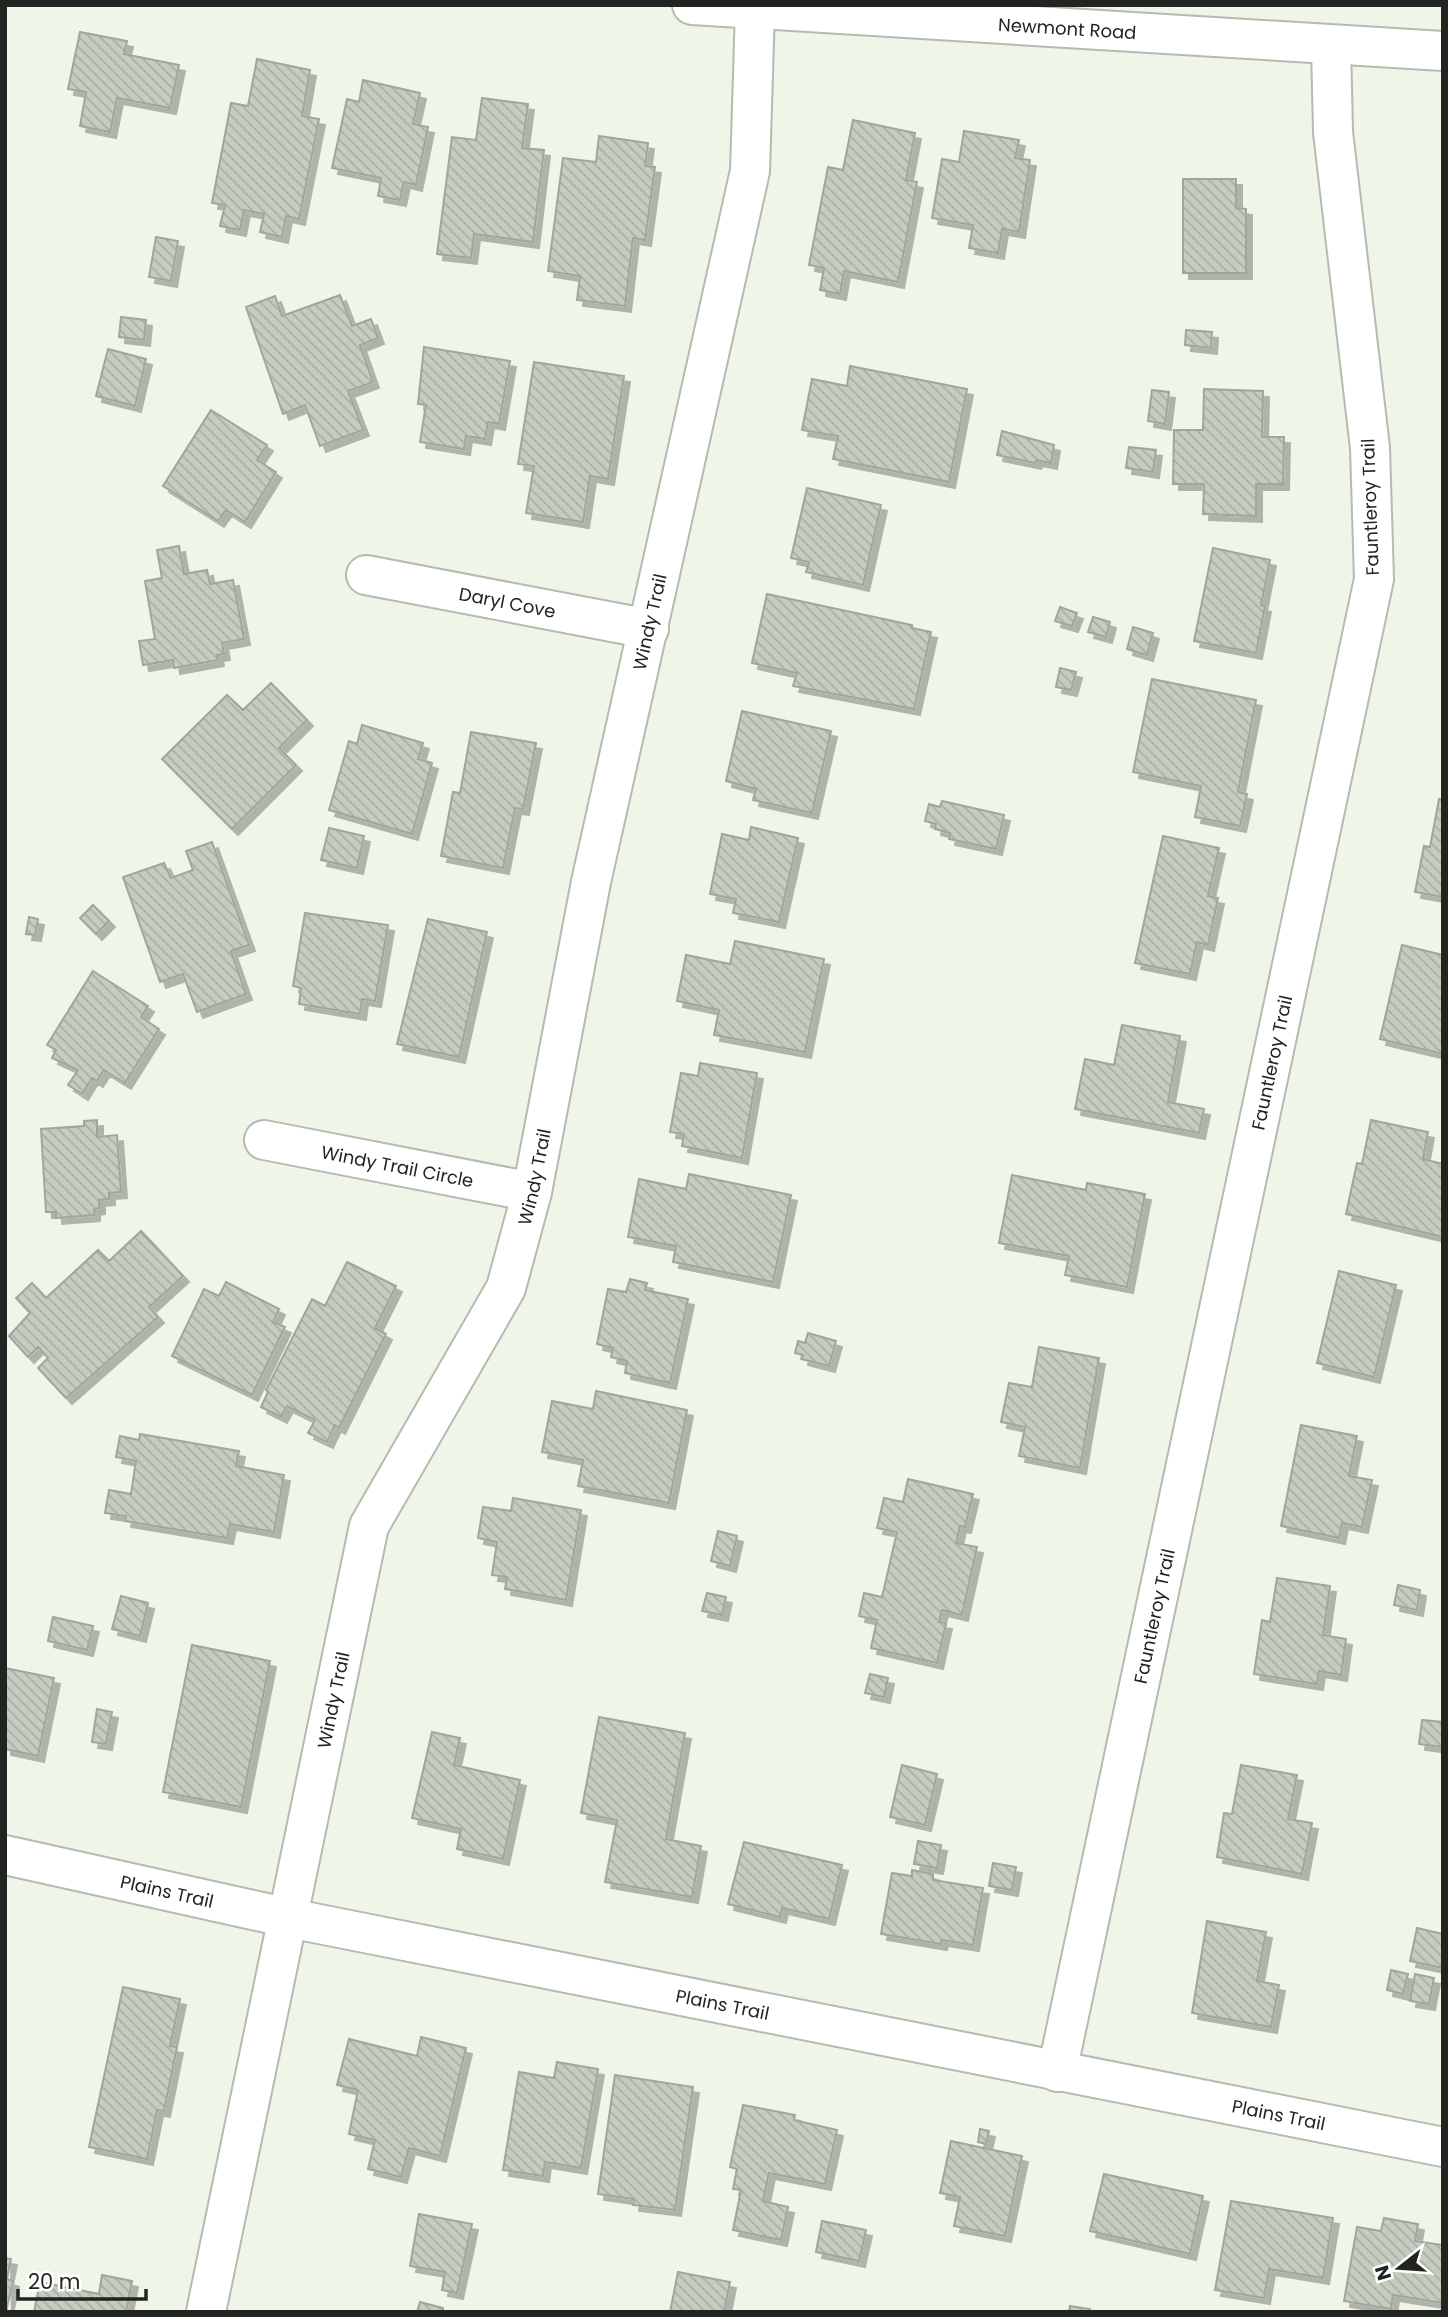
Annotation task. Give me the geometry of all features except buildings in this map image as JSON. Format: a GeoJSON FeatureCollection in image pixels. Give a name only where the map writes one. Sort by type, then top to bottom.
{"type":"FeatureCollection","features":[{"type":"Feature","properties":{"kind":"street","name":"Newmont Road"},"geometry":{"type":"LineString","coordinates":[[692,5],[1443,51]]}},
{"type":"Feature","properties":{"kind":"street","name":"Windy Trail"},"geometry":{"type":"LineString","coordinates":[[206,2312],[369,1526],[506,1288],[532,1192],[591,882],[750,171],[755,9]]}},
{"type":"Feature","properties":{"kind":"street","name":"Fauntleroy Trail"},"geometry":{"type":"LineString","coordinates":[[1057,2072],[1374,579],[1370,448],[1333,132],[1331,44]]}},
{"type":"Feature","properties":{"kind":"street","name":"Daryl Cove"},"geometry":{"type":"LineString","coordinates":[[366,575],[649,629]]}},
{"type":"Feature","properties":{"kind":"street","name":"Windy Trail Circle"},"geometry":{"type":"LineString","coordinates":[[264,1140],[532,1192]]}},
{"type":"Feature","properties":{"kind":"street","name":"Plains Trail"},"geometry":{"type":"LineString","coordinates":[[5,1855],[289,1918],[1443,2147]]}}]}
